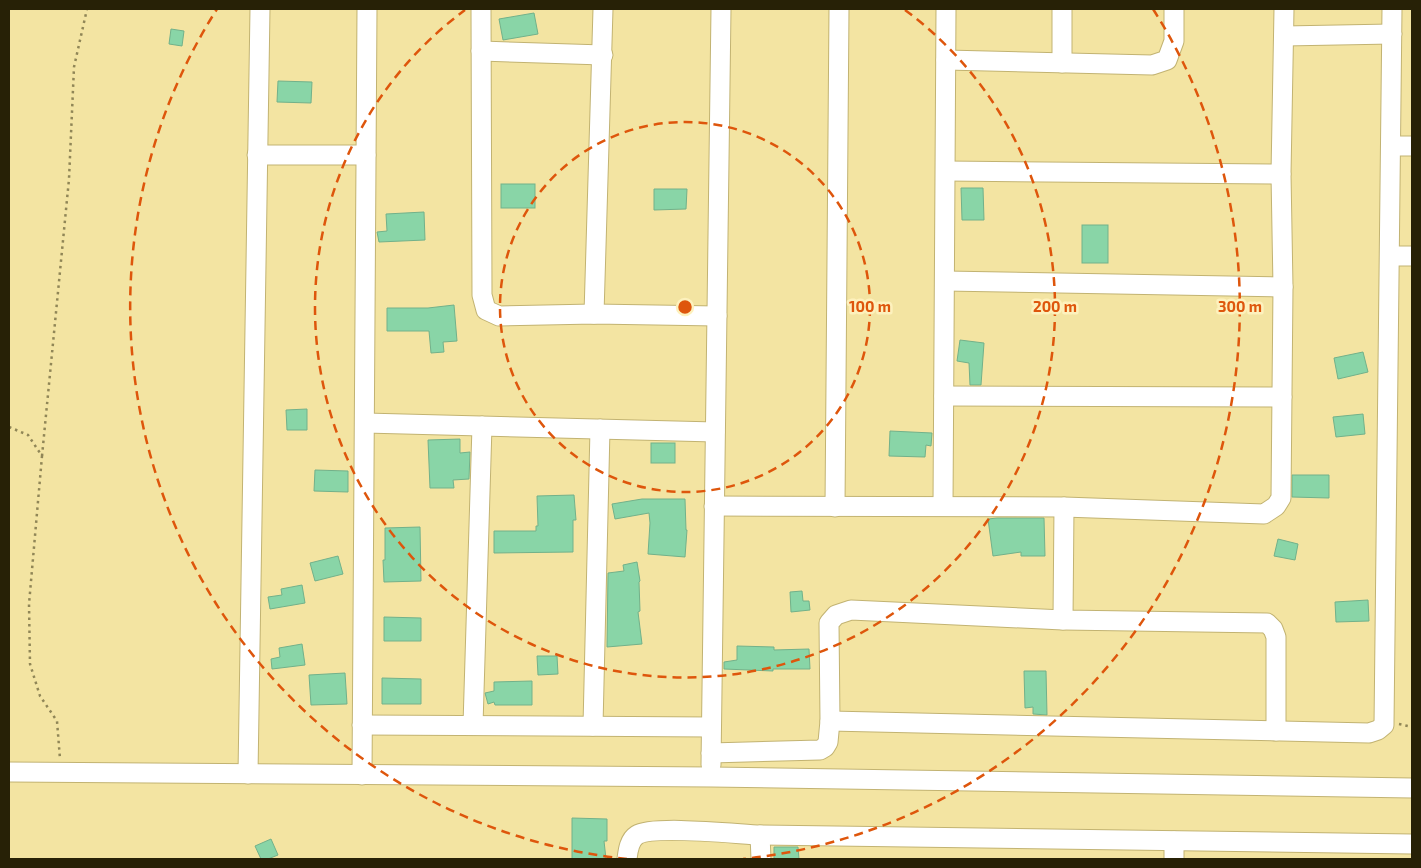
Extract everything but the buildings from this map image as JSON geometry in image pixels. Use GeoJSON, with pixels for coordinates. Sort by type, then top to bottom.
{"type":"FeatureCollection","features":[{"type":"Feature","properties":{"kind":"street"},"geometry":{"type":"LineString","coordinates":[[248,774],[260,9]]}},
{"type":"Feature","properties":{"kind":"street"},"geometry":{"type":"LineString","coordinates":[[362,775],[367,9]]}},
{"type":"Feature","properties":{"kind":"street"},"geometry":{"type":"LineString","coordinates":[[481,9],[482,295],[486,310],[500,316],[594,314],[717,316]]}},
{"type":"Feature","properties":{"kind":"street"},"geometry":{"type":"LineString","coordinates":[[594,314],[603,9]]}},
{"type":"Feature","properties":{"kind":"street"},"geometry":{"type":"LineString","coordinates":[[711,777],[721,9]]}},
{"type":"Feature","properties":{"kind":"street"},"geometry":{"type":"LineString","coordinates":[[835,507],[839,9]]}},
{"type":"Feature","properties":{"kind":"street"},"geometry":{"type":"LineString","coordinates":[[943,506],[946,9]]}},
{"type":"Feature","properties":{"kind":"street"},"geometry":{"type":"LineString","coordinates":[[1062,9],[1062,63]]}},
{"type":"Feature","properties":{"kind":"street"},"geometry":{"type":"LineString","coordinates":[[946,60],[1152,66],[1167,60],[1174,40],[1174,9]]}},
{"type":"Feature","properties":{"kind":"street"},"geometry":{"type":"LineString","coordinates":[[714,506],[1064,507],[1264,514],[1276,506],[1281,498],[1281,174],[1284,9]]}},
{"type":"Feature","properties":{"kind":"street"},"geometry":{"type":"LineString","coordinates":[[830,722],[1369,733],[1378,730],[1384,725],[1392,9]]}},
{"type":"Feature","properties":{"kind":"street"},"geometry":{"type":"LineString","coordinates":[[1284,36],[1392,34]]}},
{"type":"Feature","properties":{"kind":"street"},"geometry":{"type":"LineString","coordinates":[[481,51],[603,55]]}},
{"type":"Feature","properties":{"kind":"street"},"geometry":{"type":"LineString","coordinates":[[1391,146],[1412,146]]}},
{"type":"Feature","properties":{"kind":"street"},"geometry":{"type":"LineString","coordinates":[[257,155],[366,156]]}},
{"type":"Feature","properties":{"kind":"street"},"geometry":{"type":"LineString","coordinates":[[946,171],[1281,174]]}},
{"type":"Feature","properties":{"kind":"street"},"geometry":{"type":"LineString","coordinates":[[1390,256],[1412,256]]}},
{"type":"Feature","properties":{"kind":"street"},"geometry":{"type":"LineString","coordinates":[[945,281],[1282,287]]}},
{"type":"Feature","properties":{"kind":"street"},"geometry":{"type":"LineString","coordinates":[[944,396],[1282,397]]}},
{"type":"Feature","properties":{"kind":"street"},"geometry":{"type":"LineString","coordinates":[[364,423],[715,432]]}},
{"type":"Feature","properties":{"kind":"street"},"geometry":{"type":"LineString","coordinates":[[473,725],[482,426]]}},
{"type":"Feature","properties":{"kind":"street"},"geometry":{"type":"LineString","coordinates":[[592,726],[600,429]]}},
{"type":"Feature","properties":{"kind":"street"},"geometry":{"type":"LineString","coordinates":[[1063,620],[1064,507]]}},
{"type":"Feature","properties":{"kind":"street"},"geometry":{"type":"LineString","coordinates":[[711,752],[820,750],[825,747],[828,742],[830,722],[829,623],[836,615],[851,610],[1063,620],[1267,623],[1273,629],[1276,637],[1276,731]]}},
{"type":"Feature","properties":{"kind":"street"},"geometry":{"type":"LineString","coordinates":[[362,725],[711,727]]}},
{"type":"Feature","properties":{"kind":"street"},"geometry":{"type":"LineString","coordinates":[[9,772],[711,777],[1412,788]]}},
{"type":"Feature","properties":{"kind":"street"},"geometry":{"type":"LineString","coordinates":[[627,859],[628,846],[636,835],[658,830],[760,835],[1412,844]]}},
{"type":"Feature","properties":{"kind":"street"},"geometry":{"type":"LineString","coordinates":[[760,835],[761,859]]}},
{"type":"Feature","properties":{"kind":"street"},"geometry":{"type":"LineString","coordinates":[[1174,840],[1174,859]]}},
{"type":"Feature","properties":{"kind":"path"},"geometry":{"type":"LineString","coordinates":[[61,772],[56,721],[40,696],[30,664],[29,604],[69,180],[74,66],[87,9]]}},
{"type":"Feature","properties":{"kind":"path"},"geometry":{"type":"LineString","coordinates":[[9,427],[28,435],[42,456]]}}]}
